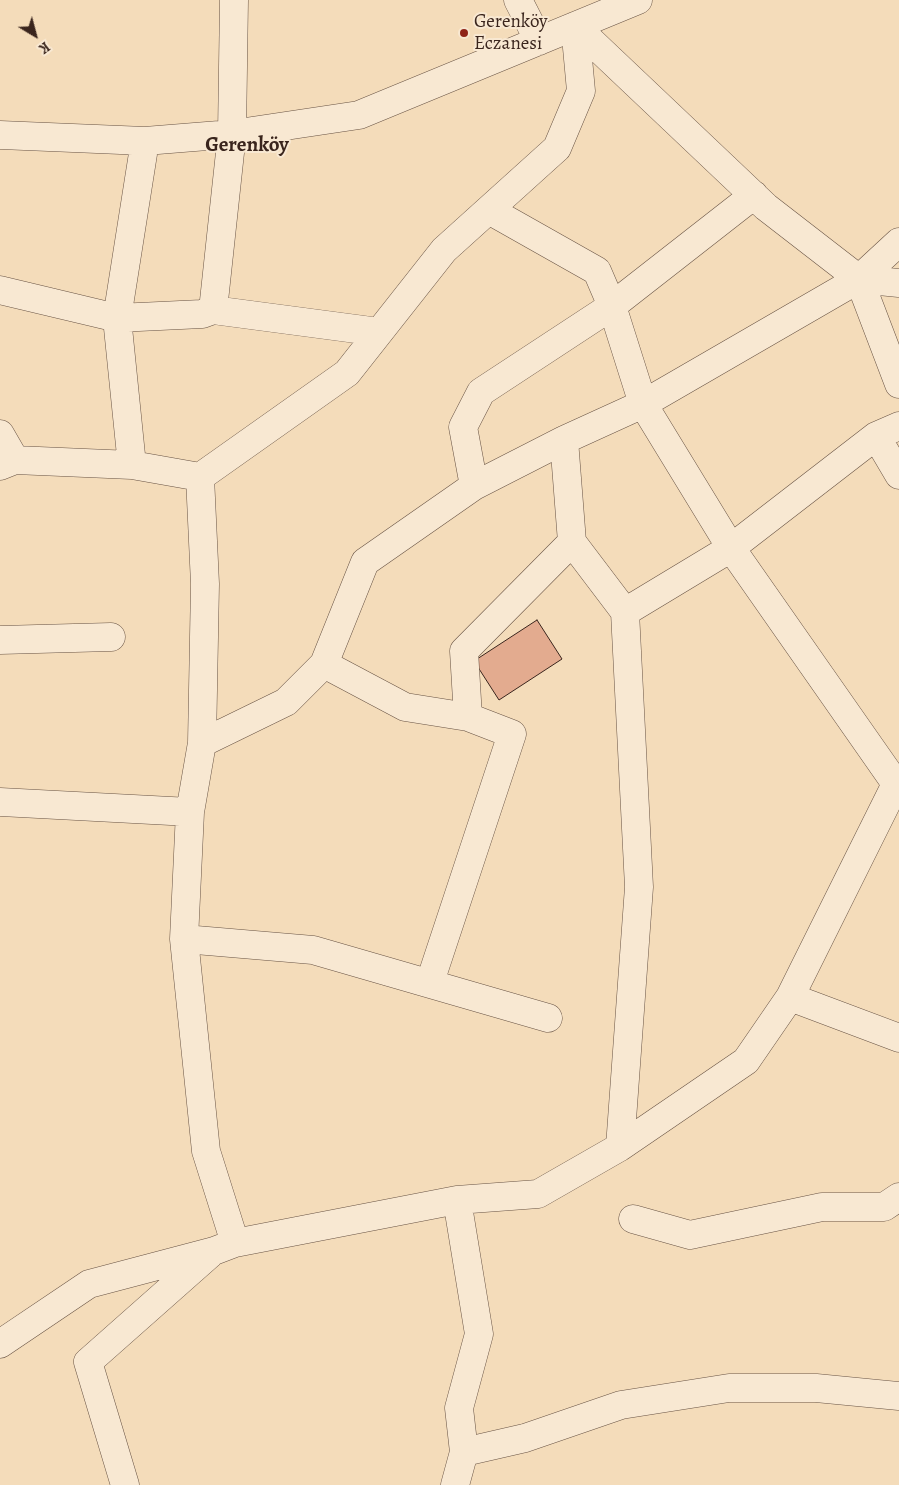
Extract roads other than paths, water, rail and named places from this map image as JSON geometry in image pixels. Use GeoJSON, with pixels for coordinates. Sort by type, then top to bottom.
{"type":"FeatureCollection","features":[{"type":"Feature","properties":{"kind":"street"},"geometry":{"type":"LineString","coordinates":[[213,310],[232,134],[234,0]]}},
{"type":"Feature","properties":{"kind":"street"},"geometry":{"type":"LineString","coordinates":[[518,0],[539,41]]}},
{"type":"Feature","properties":{"kind":"street"},"geometry":{"type":"LineString","coordinates":[[0,136],[145,141],[232,134],[359,115],[638,0]]}},
{"type":"Feature","properties":{"kind":"street"},"geometry":{"type":"LineString","coordinates":[[575,26],[754,195],[859,279],[899,384]]}},
{"type":"Feature","properties":{"kind":"street"},"geometry":{"type":"LineString","coordinates":[[0,434],[7,463],[132,465],[200,477],[347,373],[444,250],[557,148],[581,91],[575,26]]}},
{"type":"Feature","properties":{"kind":"street"},"geometry":{"type":"LineString","coordinates":[[132,465],[117,318],[145,141]]}},
{"type":"Feature","properties":{"kind":"street"},"geometry":{"type":"LineString","coordinates":[[474,486],[463,427],[481,392],[612,306],[754,195]]}},
{"type":"Feature","properties":{"kind":"street"},"geometry":{"type":"LineString","coordinates":[[0,1344],[89,1284],[224,1247],[457,1200],[538,1194],[620,1147],[746,1061],[790,997],[897,783],[731,548],[643,404],[612,306],[597,271],[489,210]]}},
{"type":"Feature","properties":{"kind":"street"},"geometry":{"type":"LineString","coordinates":[[202,743],[286,702],[324,664],[365,562],[474,486],[564,440],[643,404],[859,279],[899,242]]}},
{"type":"Feature","properties":{"kind":"street"},"geometry":{"type":"LineString","coordinates":[[859,279],[899,283]]}},
{"type":"Feature","properties":{"kind":"street"},"geometry":{"type":"LineString","coordinates":[[0,290],[117,318],[202,314],[213,310],[378,332]]}},
{"type":"Feature","properties":{"kind":"street"},"geometry":{"type":"LineString","coordinates":[[624,612],[731,548],[887,431],[899,475]]}},
{"type":"Feature","properties":{"kind":"street"},"geometry":{"type":"LineString","coordinates":[[564,440],[572,542],[624,612],[639,887],[620,1147]]}},
{"type":"Feature","properties":{"kind":"street"},"geometry":{"type":"LineString","coordinates":[[200,477],[205,584],[202,743],[190,812],[184,938],[206,1151],[224,1247]]}},
{"type":"Feature","properties":{"kind":"street"},"geometry":{"type":"LineString","coordinates":[[468,717],[464,651],[572,542]]}},
{"type":"Feature","properties":{"kind":"street"},"geometry":{"type":"LineString","coordinates":[[0,640],[111,637]]}},
{"type":"Feature","properties":{"kind":"street"},"geometry":{"type":"LineString","coordinates":[[324,664],[405,706],[468,717],[512,734],[430,982]]}},
{"type":"Feature","properties":{"kind":"street"},"geometry":{"type":"LineString","coordinates":[[0,802],[190,812]]}},
{"type":"Feature","properties":{"kind":"street"},"geometry":{"type":"LineString","coordinates":[[184,938],[313,950],[430,982],[548,1018]]}},
{"type":"Feature","properties":{"kind":"street"},"geometry":{"type":"LineString","coordinates":[[790,997],[899,1038]]}},
{"type":"Feature","properties":{"kind":"street"},"geometry":{"type":"LineString","coordinates":[[633,1219],[690,1235],[822,1207],[884,1206],[899,1197]]}},
{"type":"Feature","properties":{"kind":"street"},"geometry":{"type":"LineString","coordinates":[[455,1485],[464,1452],[459,1408],[479,1334],[457,1200]]}},
{"type":"Feature","properties":{"kind":"street"},"geometry":{"type":"LineString","coordinates":[[125,1485],[88,1362],[224,1247]]}},
{"type":"Feature","properties":{"kind":"street"},"geometry":{"type":"LineString","coordinates":[[464,1452],[525,1438],[621,1406],[729,1388],[816,1388],[899,1396]]}},
{"type":"Feature","properties":{"kind":"place","name":"Gerenköy Eczanesi"},"geometry":{"type":"Point","coordinates":[464,33]}},
{"type":"Feature","properties":{"kind":"district","name":"Gerenköy"},"geometry":{"type":"Point","coordinates":[247,146]}}]}
